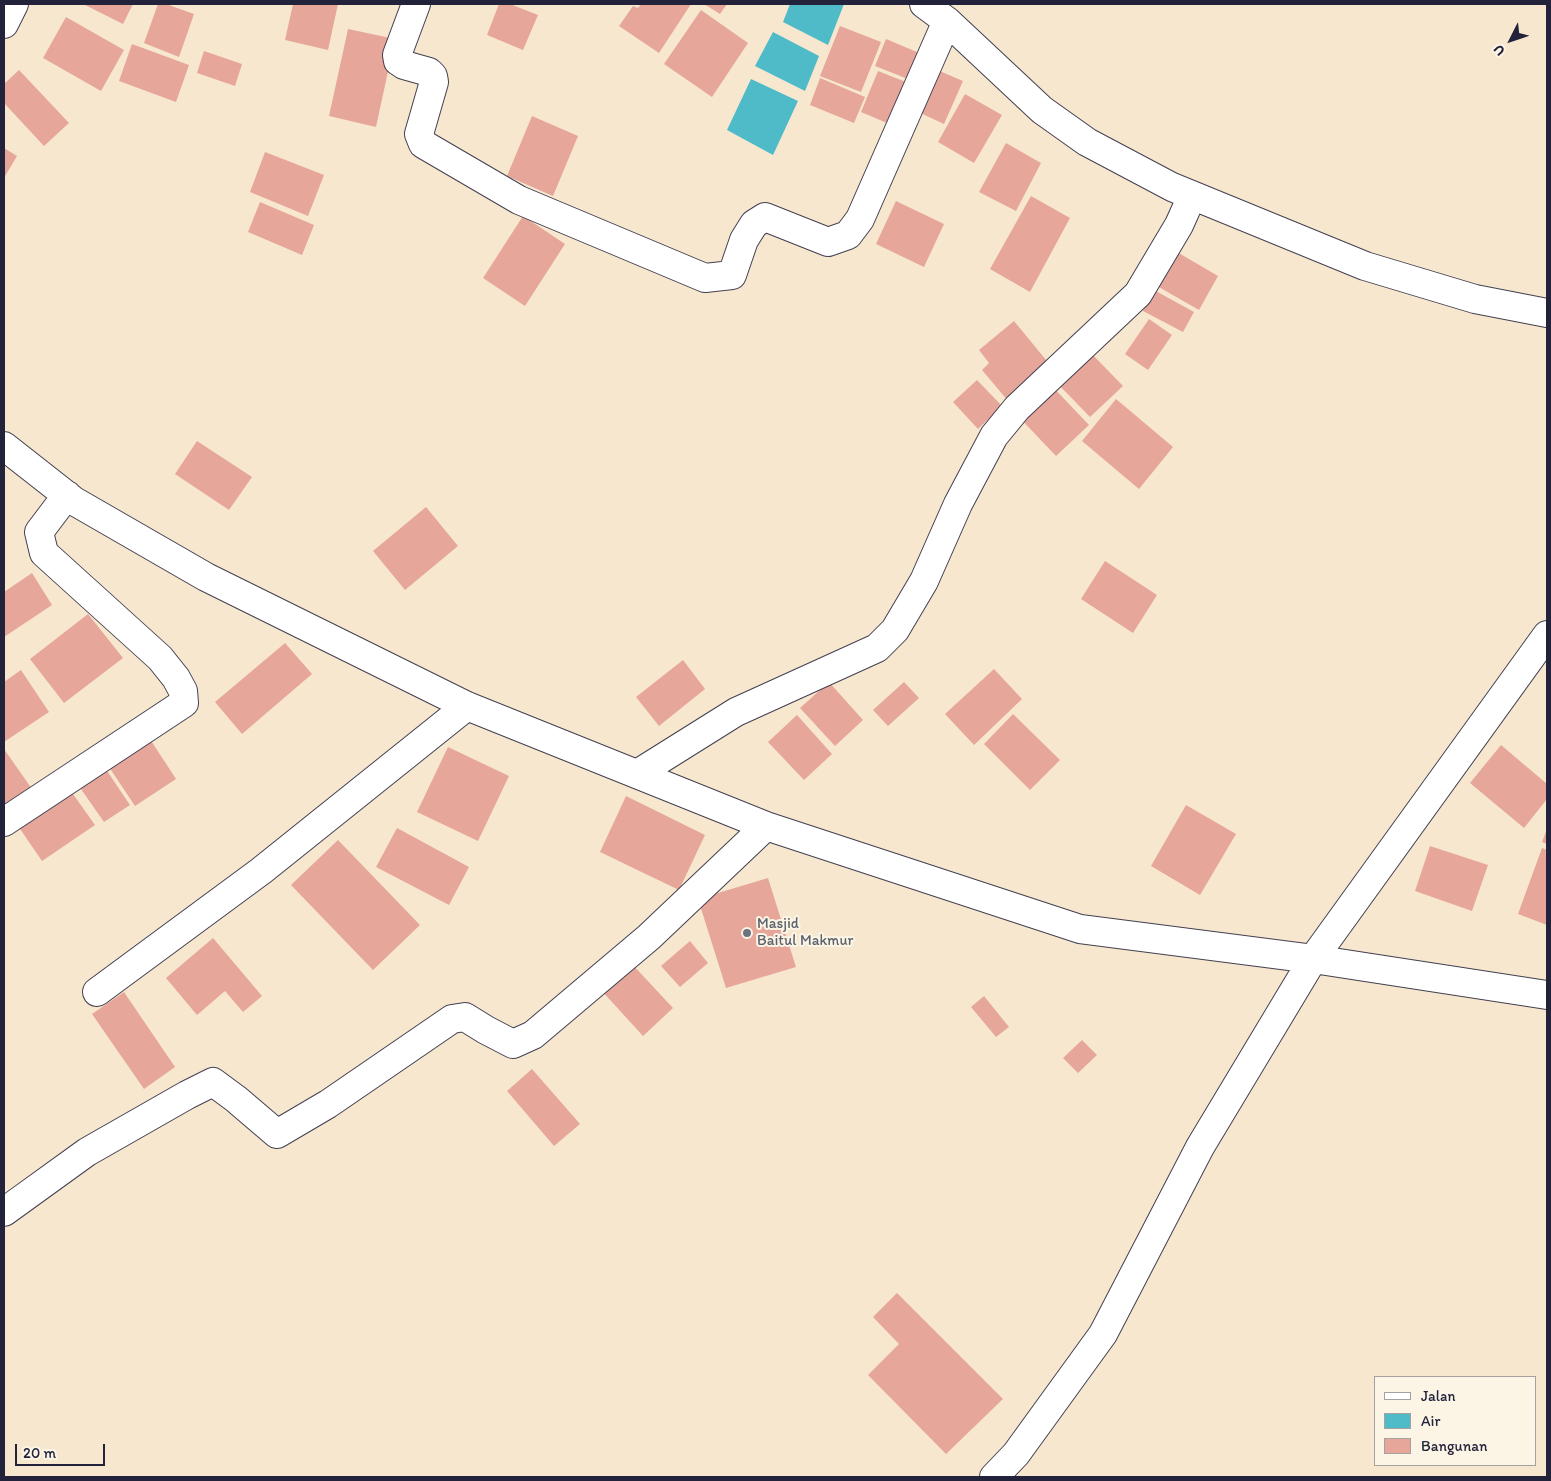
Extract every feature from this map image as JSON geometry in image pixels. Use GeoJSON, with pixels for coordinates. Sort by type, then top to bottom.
{"type":"FeatureCollection","features":[{"type":"Feature","properties":{"kind":"street"},"geometry":{"type":"LineString","coordinates":[[4,24],[14,4]]}},
{"type":"Feature","properties":{"kind":"street"},"geometry":{"type":"LineString","coordinates":[[416,4],[397,55],[398,61],[404,65],[429,72],[433,76],[434,82],[419,134],[423,144],[519,200],[705,278],[732,275],[744,240],[754,224],[765,217],[828,242],[848,236],[860,219],[947,21]]}},
{"type":"Feature","properties":{"kind":"street"},"geometry":{"type":"LineString","coordinates":[[924,4],[947,21],[1042,110],[1087,142],[1172,188],[1365,266],[1475,299],[1547,313]]}},
{"type":"Feature","properties":{"kind":"street"},"geometry":{"type":"LineString","coordinates":[[636,774],[736,712],[877,648],[895,630],[924,580],[958,504],[994,436],[1017,408],[1138,294],[1179,225],[1192,196]]}},
{"type":"Feature","properties":{"kind":"street"},"geometry":{"type":"LineString","coordinates":[[4,446],[74,501],[206,577],[467,706],[766,826],[1080,929],[1313,959],[1547,995]]}},
{"type":"Feature","properties":{"kind":"street"},"geometry":{"type":"LineString","coordinates":[[4,822],[184,702],[183,691],[176,678],[160,658],[44,553],[39,532],[67,495]]}},
{"type":"Feature","properties":{"kind":"street"},"geometry":{"type":"LineString","coordinates":[[994,1477],[1016,1454],[1103,1334],[1200,1147],[1313,959],[1547,635]]}},
{"type":"Feature","properties":{"kind":"street"},"geometry":{"type":"LineString","coordinates":[[97,992],[262,871],[467,706]]}},
{"type":"Feature","properties":{"kind":"street"},"geometry":{"type":"LineString","coordinates":[[4,1212],[87,1152],[187,1095],[214,1082],[277,1134],[328,1104],[452,1019],[465,1017],[513,1044],[533,1035],[649,937],[766,826]]}},
{"type":"Feature","properties":{"kind":"water"},"geometry":{"type":"Polygon","coordinates":[[[790,4],[844,4],[828,45],[783,22],[790,4]]]}},
{"type":"Feature","properties":{"kind":"water"},"geometry":{"type":"Polygon","coordinates":[[[773,32],[819,56],[805,91],[755,66],[773,32]]]}},
{"type":"Feature","properties":{"kind":"water"},"geometry":{"type":"Polygon","coordinates":[[[751,79],[798,101],[773,155],[727,130],[751,79]]]}},
{"type":"Feature","properties":{"kind":"building"},"geometry":{"type":"Polygon","coordinates":[[[83,4],[133,4],[123,24],[83,4]]]}},
{"type":"Feature","properties":{"kind":"building"},"geometry":{"type":"Polygon","coordinates":[[[158,4],[166,4],[194,14],[179,57],[144,43],[158,4]]]}},
{"type":"Feature","properties":{"kind":"building"},"geometry":{"type":"Polygon","coordinates":[[[293,4],[338,4],[328,50],[285,40],[293,4]]]}},
{"type":"Feature","properties":{"kind":"building"},"geometry":{"type":"Polygon","coordinates":[[[499,4],[510,4],[538,15],[523,50],[487,35],[499,4]]]}},
{"type":"Feature","properties":{"kind":"building"},"geometry":{"type":"Polygon","coordinates":[[[641,4],[691,4],[659,53],[619,26],[633,6],[638,8],[641,4]]]}},
{"type":"Feature","properties":{"kind":"building"},"geometry":{"type":"Polygon","coordinates":[[[704,4],[727,4],[720,14],[704,4]]]}},
{"type":"Feature","properties":{"kind":"building"},"geometry":{"type":"Polygon","coordinates":[[[701,10],[748,43],[712,97],[664,64],[701,10]]]}},
{"type":"Feature","properties":{"kind":"building"},"geometry":{"type":"Polygon","coordinates":[[[66,17],[124,50],[101,91],[43,58],[66,17]]]}},
{"type":"Feature","properties":{"kind":"building"},"geometry":{"type":"Polygon","coordinates":[[[840,26],[881,42],[861,92],[820,76],[840,26]]]}},
{"type":"Feature","properties":{"kind":"building"},"geometry":{"type":"Polygon","coordinates":[[[348,29],[395,39],[376,127],[329,116],[348,29]]]}},
{"type":"Feature","properties":{"kind":"building"},"geometry":{"type":"Polygon","coordinates":[[[886,39],[924,55],[913,81],[875,66],[886,39]]]}},
{"type":"Feature","properties":{"kind":"building"},"geometry":{"type":"Polygon","coordinates":[[[132,44],[189,65],[176,102],[119,81],[132,44]]]}},
{"type":"Feature","properties":{"kind":"building"},"geometry":{"type":"Polygon","coordinates":[[[204,51],[242,64],[235,86],[197,73],[204,51]]]}},
{"type":"Feature","properties":{"kind":"building"},"geometry":{"type":"Polygon","coordinates":[[[935,69],[963,81],[944,124],[916,111],[935,69]]]}},
{"type":"Feature","properties":{"kind":"building"},"geometry":{"type":"Polygon","coordinates":[[[19,70],[69,123],[44,146],[4,103],[4,84],[19,70]]]}},
{"type":"Feature","properties":{"kind":"building"},"geometry":{"type":"Polygon","coordinates":[[[878,71],[911,84],[894,126],[861,112],[878,71]]]}},
{"type":"Feature","properties":{"kind":"building"},"geometry":{"type":"Polygon","coordinates":[[[820,78],[865,97],[854,123],[810,105],[820,78]]]}},
{"type":"Feature","properties":{"kind":"building"},"geometry":{"type":"Polygon","coordinates":[[[965,94],[1002,115],[974,163],[938,142],[965,94]]]}},
{"type":"Feature","properties":{"kind":"building"},"geometry":{"type":"Polygon","coordinates":[[[532,116],[578,136],[553,196],[507,176],[532,116]]]}},
{"type":"Feature","properties":{"kind":"building"},"geometry":{"type":"Polygon","coordinates":[[[1006,143],[1041,163],[1016,211],[979,192],[1006,143]]]}},
{"type":"Feature","properties":{"kind":"building"},"geometry":{"type":"Polygon","coordinates":[[[4,148],[17,156],[4,178],[4,148]]]}},
{"type":"Feature","properties":{"kind":"building"},"geometry":{"type":"Polygon","coordinates":[[[265,152],[324,175],[308,216],[250,192],[265,152]]]}},
{"type":"Feature","properties":{"kind":"building"},"geometry":{"type":"Polygon","coordinates":[[[1031,196],[1070,218],[1030,292],[990,269],[1031,196]]]}},
{"type":"Feature","properties":{"kind":"building"},"geometry":{"type":"Polygon","coordinates":[[[896,201],[944,224],[924,267],[876,244],[896,201]]]}},
{"type":"Feature","properties":{"kind":"building"},"geometry":{"type":"Polygon","coordinates":[[[260,202],[314,225],[302,255],[248,232],[260,202]]]}},
{"type":"Feature","properties":{"kind":"building"},"geometry":{"type":"Polygon","coordinates":[[[523,216],[565,244],[525,306],[483,278],[523,216]]]}},
{"type":"Feature","properties":{"kind":"building"},"geometry":{"type":"Polygon","coordinates":[[[1177,252],[1218,276],[1199,310],[1157,286],[1177,252]]]}},
{"type":"Feature","properties":{"kind":"building"},"geometry":{"type":"Polygon","coordinates":[[[1154,290],[1194,312],[1183,332],[1143,311],[1154,290]]]}},
{"type":"Feature","properties":{"kind":"building"},"geometry":{"type":"Polygon","coordinates":[[[1149,319],[1172,335],[1148,370],[1125,354],[1149,319]]]}},
{"type":"Feature","properties":{"kind":"building"},"geometry":{"type":"Polygon","coordinates":[[[1014,321],[1051,366],[1009,402],[982,370],[989,363],[979,350],[1014,321]]]}},
{"type":"Feature","properties":{"kind":"building"},"geometry":{"type":"Polygon","coordinates":[[[1088,350],[1123,386],[1090,417],[1055,381],[1088,350]]]}},
{"type":"Feature","properties":{"kind":"building"},"geometry":{"type":"Polygon","coordinates":[[[977,380],[1002,406],[978,429],[953,402],[977,380]]]}},
{"type":"Feature","properties":{"kind":"building"},"geometry":{"type":"Polygon","coordinates":[[[1050,384],[1089,425],[1056,456],[1017,415],[1050,384]]]}},
{"type":"Feature","properties":{"kind":"building"},"geometry":{"type":"Polygon","coordinates":[[[1116,399],[1173,447],[1139,489],[1082,441],[1116,399]]]}},
{"type":"Feature","properties":{"kind":"building"},"geometry":{"type":"Polygon","coordinates":[[[197,441],[252,477],[229,510],[175,474],[197,441]]]}},
{"type":"Feature","properties":{"kind":"building"},"geometry":{"type":"Polygon","coordinates":[[[426,507],[458,546],[405,590],[373,551],[426,507]]]}},
{"type":"Feature","properties":{"kind":"building"},"geometry":{"type":"Polygon","coordinates":[[[1105,561],[1157,595],[1133,633],[1081,599],[1105,561]]]}},
{"type":"Feature","properties":{"kind":"building"},"geometry":{"type":"Polygon","coordinates":[[[32,573],[52,605],[4,637],[4,592],[32,573]]]}},
{"type":"Feature","properties":{"kind":"building"},"geometry":{"type":"Polygon","coordinates":[[[88,614],[123,658],[64,703],[30,659],[88,614]]]}},
{"type":"Feature","properties":{"kind":"building"},"geometry":{"type":"Polygon","coordinates":[[[285,643],[312,674],[242,734],[215,702],[285,643]]]}},
{"type":"Feature","properties":{"kind":"building"},"geometry":{"type":"Polygon","coordinates":[[[683,660],[705,689],[659,726],[636,697],[683,660]]]}},
{"type":"Feature","properties":{"kind":"building"},"geometry":{"type":"Polygon","coordinates":[[[994,669],[1022,699],[974,745],[945,714],[994,669]]]}},
{"type":"Feature","properties":{"kind":"building"},"geometry":{"type":"Polygon","coordinates":[[[21,670],[49,712],[4,742],[4,682],[21,670]]]}},
{"type":"Feature","properties":{"kind":"building"},"geometry":{"type":"Polygon","coordinates":[[[829,682],[863,720],[835,746],[800,708],[829,682]]]}},
{"type":"Feature","properties":{"kind":"building"},"geometry":{"type":"Polygon","coordinates":[[[904,682],[919,698],[888,726],[873,710],[904,682]]]}},
{"type":"Feature","properties":{"kind":"building"},"geometry":{"type":"Polygon","coordinates":[[[1013,714],[1060,760],[1030,790],[984,744],[1013,714]]]}},
{"type":"Feature","properties":{"kind":"building"},"geometry":{"type":"Polygon","coordinates":[[[797,715],[832,754],[804,780],[768,742],[797,715]]]}},
{"type":"Feature","properties":{"kind":"building"},"geometry":{"type":"Polygon","coordinates":[[[146,733],[176,779],[135,806],[105,761],[146,733]]]}},
{"type":"Feature","properties":{"kind":"building"},"geometry":{"type":"Polygon","coordinates":[[[1501,745],[1547,784],[1547,799],[1524,828],[1470,783],[1501,745]]]}},
{"type":"Feature","properties":{"kind":"building"},"geometry":{"type":"Polygon","coordinates":[[[448,747],[509,776],[478,841],[417,812],[448,747]]]}},
{"type":"Feature","properties":{"kind":"building"},"geometry":{"type":"Polygon","coordinates":[[[4,749],[32,789],[4,809],[4,749]]]}},
{"type":"Feature","properties":{"kind":"building"},"geometry":{"type":"Polygon","coordinates":[[[101,762],[130,805],[104,822],[74,779],[101,762]]]}},
{"type":"Feature","properties":{"kind":"building"},"geometry":{"type":"Polygon","coordinates":[[[68,787],[95,825],[42,861],[16,823],[68,787]]]}},
{"type":"Feature","properties":{"kind":"building"},"geometry":{"type":"Polygon","coordinates":[[[626,796],[705,835],[679,890],[600,852],[626,796]]]}},
{"type":"Feature","properties":{"kind":"building"},"geometry":{"type":"Polygon","coordinates":[[[1186,805],[1236,834],[1200,895],[1151,866],[1186,805]]]}},
{"type":"Feature","properties":{"kind":"building"},"geometry":{"type":"Polygon","coordinates":[[[397,828],[469,867],[449,905],[376,867],[397,828]]]}},
{"type":"Feature","properties":{"kind":"building"},"geometry":{"type":"Polygon","coordinates":[[[1547,829],[1547,844],[1542,842],[1547,829]]]}},
{"type":"Feature","properties":{"kind":"building"},"geometry":{"type":"Polygon","coordinates":[[[338,840],[420,925],[373,970],[291,885],[338,840]]]}},
{"type":"Feature","properties":{"kind":"building"},"geometry":{"type":"Polygon","coordinates":[[[1430,846],[1488,865],[1472,911],[1415,891],[1430,846]]]}},
{"type":"Feature","properties":{"kind":"building"},"geometry":{"type":"Polygon","coordinates":[[[1542,848],[1547,850],[1547,925],[1518,914],[1542,848]]]}},
{"type":"Feature","properties":{"kind":"building","name":"Masjid Baitul Makmur"},"geometry":{"type":"Polygon","coordinates":[[[768,878],[796,967],[726,988],[698,899],[768,878]]]}},
{"type":"Feature","properties":{"kind":"building"},"geometry":{"type":"Polygon","coordinates":[[[213,938],[262,996],[243,1012],[225,991],[197,1015],[166,978],[213,938]]]}},
{"type":"Feature","properties":{"kind":"building"},"geometry":{"type":"Polygon","coordinates":[[[690,941],[708,963],[680,987],[661,966],[690,941]]]}},
{"type":"Feature","properties":{"kind":"building"},"geometry":{"type":"Polygon","coordinates":[[[631,963],[673,1008],[643,1036],[601,990],[631,963]]]}},
{"type":"Feature","properties":{"kind":"building"},"geometry":{"type":"Polygon","coordinates":[[[124,992],[175,1067],[144,1089],[92,1014],[124,992]]]}},
{"type":"Feature","properties":{"kind":"building"},"geometry":{"type":"Polygon","coordinates":[[[984,996],[1009,1027],[996,1037],[971,1007],[984,996]]]}},
{"type":"Feature","properties":{"kind":"building"},"geometry":{"type":"Polygon","coordinates":[[[1082,1040],[1097,1055],[1078,1073],[1063,1058],[1082,1040]]]}},
{"type":"Feature","properties":{"kind":"building"},"geometry":{"type":"Polygon","coordinates":[[[532,1069],[580,1124],[554,1146],[507,1091],[532,1069]]]}},
{"type":"Feature","properties":{"kind":"building"},"geometry":{"type":"Polygon","coordinates":[[[897,1293],[1003,1399],[946,1454],[868,1375],[899,1344],[873,1317],[897,1293]]]}},
{"type":"Feature","properties":{"kind":"place","name":"Masjid Baitul Makmur"},"geometry":{"type":"Point","coordinates":[747,933]}}]}
